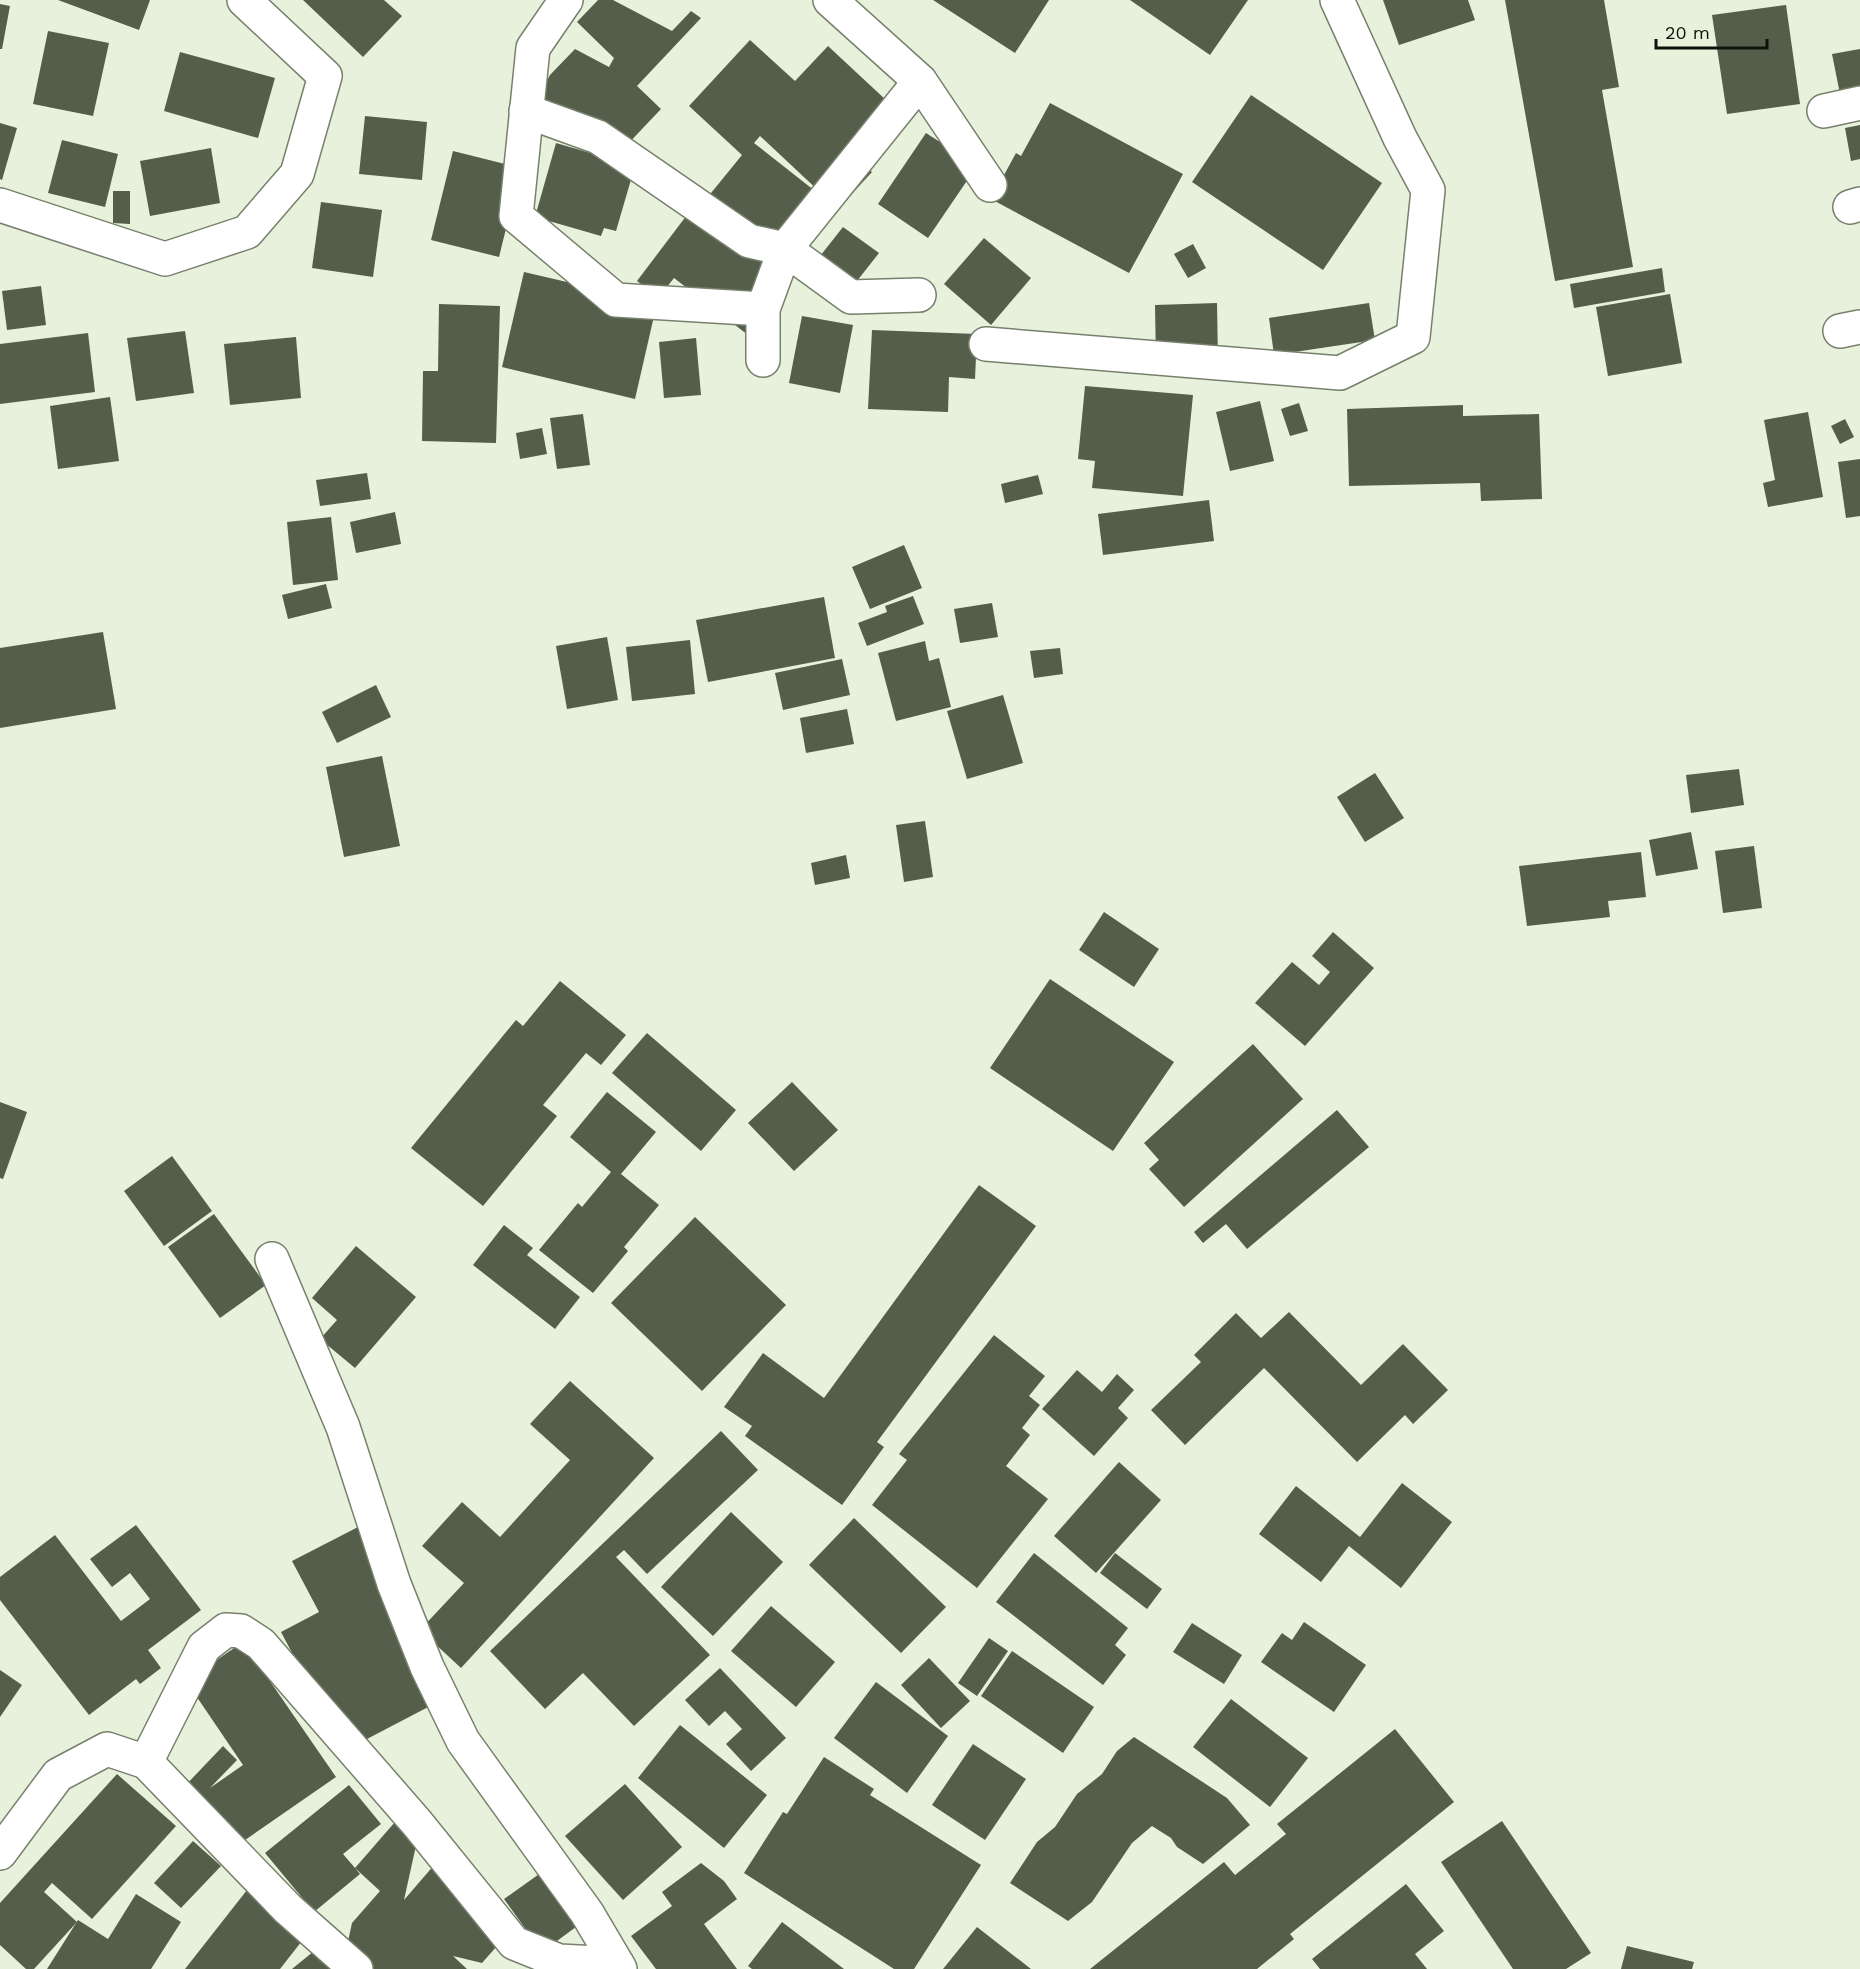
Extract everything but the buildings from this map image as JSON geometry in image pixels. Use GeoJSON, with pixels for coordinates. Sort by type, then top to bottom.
{"type":"FeatureCollection","features":[{"type":"Feature","properties":{"kind":"street"},"geometry":{"type":"LineString","coordinates":[[0,205],[165,259],[247,232],[297,174],[325,76],[244,0]]}},
{"type":"Feature","properties":{"kind":"street"},"geometry":{"type":"LineString","coordinates":[[566,0],[533,48],[516,216],[616,300],[763,309]]}},
{"type":"Feature","properties":{"kind":"street"},"geometry":{"type":"LineString","coordinates":[[830,0],[920,81],[990,184]]}},
{"type":"Feature","properties":{"kind":"street"},"geometry":{"type":"LineString","coordinates":[[986,344],[1340,373],[1413,338],[1428,190],[1400,138],[1337,0]]}},
{"type":"Feature","properties":{"kind":"street"},"geometry":{"type":"LineString","coordinates":[[763,360],[763,309],[785,249],[920,81]]}},
{"type":"Feature","properties":{"kind":"street"},"geometry":{"type":"LineString","coordinates":[[1824,111],[1860,103]]}},
{"type":"Feature","properties":{"kind":"street"},"geometry":{"type":"LineString","coordinates":[[526,111],[598,137],[749,241],[785,249],[851,297],[919,295]]}},
{"type":"Feature","properties":{"kind":"street"},"geometry":{"type":"LineString","coordinates":[[272,1259],[343,1427],[394,1584],[427,1667],[463,1741],[587,1913],[619,1966]]}},
{"type":"Feature","properties":{"kind":"street"},"geometry":{"type":"LineString","coordinates":[[146,1762],[204,1647],[226,1630],[241,1631],[261,1644],[417,1823],[514,1943],[559,1961],[619,1966]]}},
{"type":"Feature","properties":{"kind":"street"},"geometry":{"type":"LineString","coordinates":[[0,1853],[58,1776],[107,1749],[146,1762],[288,1909],[356,1969]]}}]}
